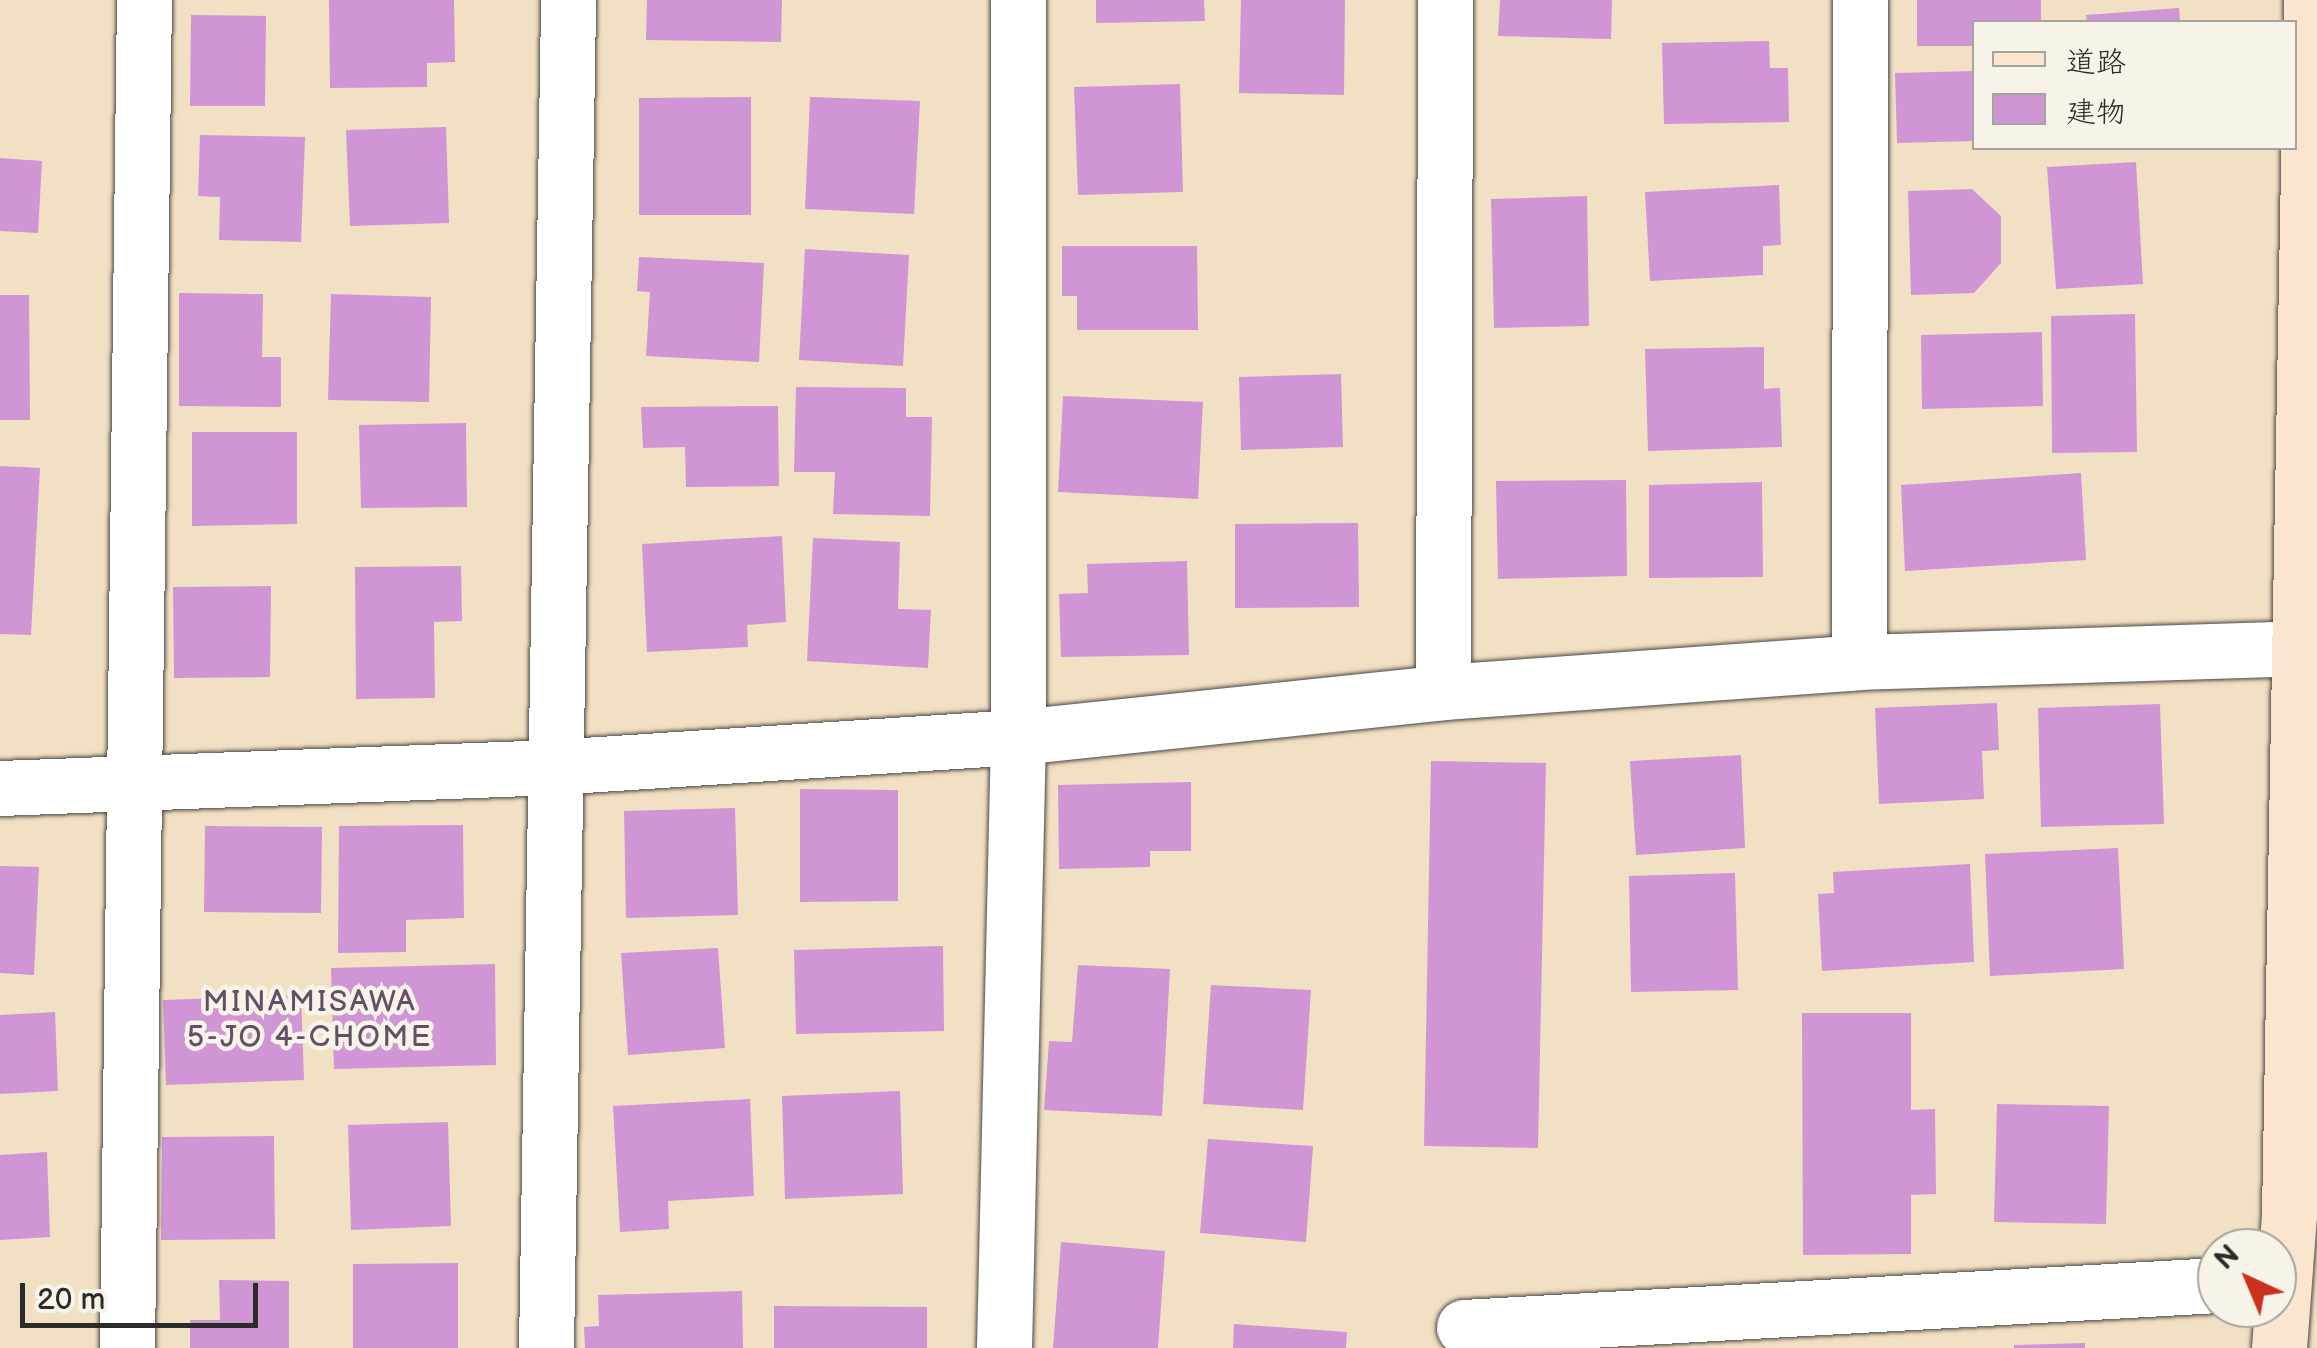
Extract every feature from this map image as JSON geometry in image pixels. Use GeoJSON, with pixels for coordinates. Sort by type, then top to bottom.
{"type":"FeatureCollection","features":[{"type":"Feature","properties":{"kind":"street"},"geometry":{"type":"LineString","coordinates":[[127,1348],[144,0]]}},
{"type":"Feature","properties":{"kind":"street"},"geometry":{"type":"LineString","coordinates":[[546,1348],[568,0]]}},
{"type":"Feature","properties":{"kind":"street"},"geometry":{"type":"LineString","coordinates":[[1004,1348],[1018,738],[1018,0]]}},
{"type":"Feature","properties":{"kind":"street"},"geometry":{"type":"LineString","coordinates":[[1442,692],[1445,0]]}},
{"type":"Feature","properties":{"kind":"street"},"geometry":{"type":"LineString","coordinates":[[1858,662],[1860,0]]}},
{"type":"Feature","properties":{"kind":"street"},"geometry":{"type":"LineString","coordinates":[[2303,1217],[2304,858],[2295,648],[2308,492],[2311,0]]}},
{"type":"Feature","properties":{"kind":"street"},"geometry":{"type":"LineString","coordinates":[[0,788],[553,767],[1018,738],[1442,692],[1858,662],[2295,648]]}},
{"type":"Feature","properties":{"kind":"street"},"geometry":{"type":"LineString","coordinates":[[1464,1326],[2197,1285]]}},
{"type":"Feature","properties":{"kind":"building"},"geometry":{"type":"Polygon","coordinates":[[[329,0],[454,0],[455,62],[427,63],[427,87],[330,88],[329,0]]]}},
{"type":"Feature","properties":{"kind":"building"},"geometry":{"type":"Polygon","coordinates":[[[647,0],[782,0],[781,42],[646,40],[647,0]]]}},
{"type":"Feature","properties":{"kind":"building"},"geometry":{"type":"Polygon","coordinates":[[[1096,0],[1204,0],[1205,21],[1096,23],[1096,0]]]}},
{"type":"Feature","properties":{"kind":"building"},"geometry":{"type":"Polygon","coordinates":[[[1241,0],[1345,0],[1344,95],[1239,93],[1241,0]]]}},
{"type":"Feature","properties":{"kind":"building"},"geometry":{"type":"Polygon","coordinates":[[[1500,0],[1612,0],[1611,39],[1498,36],[1500,0]]]}},
{"type":"Feature","properties":{"kind":"building"},"geometry":{"type":"Polygon","coordinates":[[[1917,0],[2041,0],[2041,20],[1972,20],[1972,46],[1917,46],[1917,0]]]}},
{"type":"Feature","properties":{"kind":"building"},"geometry":{"type":"Polygon","coordinates":[[[2179,8],[2180,20],[2087,20],[2086,15],[2179,8]]]}},
{"type":"Feature","properties":{"kind":"building"},"geometry":{"type":"Polygon","coordinates":[[[191,15],[266,16],[265,106],[190,106],[191,15]]]}},
{"type":"Feature","properties":{"kind":"building"},"geometry":{"type":"Polygon","coordinates":[[[1769,41],[1770,68],[1788,68],[1789,122],[1664,124],[1662,43],[1769,41]]]}},
{"type":"Feature","properties":{"kind":"building"},"geometry":{"type":"Polygon","coordinates":[[[1972,71],[1972,141],[1897,143],[1895,73],[1972,71]]]}},
{"type":"Feature","properties":{"kind":"building"},"geometry":{"type":"Polygon","coordinates":[[[1180,84],[1183,192],[1078,195],[1074,87],[1180,84]]]}},
{"type":"Feature","properties":{"kind":"building"},"geometry":{"type":"Polygon","coordinates":[[[751,97],[751,215],[639,215],[639,98],[751,97]]]}},
{"type":"Feature","properties":{"kind":"building"},"geometry":{"type":"Polygon","coordinates":[[[810,97],[920,101],[914,214],[805,209],[810,97]]]}},
{"type":"Feature","properties":{"kind":"building"},"geometry":{"type":"Polygon","coordinates":[[[446,127],[449,223],[350,226],[346,130],[446,127]]]}},
{"type":"Feature","properties":{"kind":"building"},"geometry":{"type":"Polygon","coordinates":[[[200,135],[305,137],[301,242],[219,240],[220,197],[198,196],[200,135]]]}},
{"type":"Feature","properties":{"kind":"building"},"geometry":{"type":"Polygon","coordinates":[[[0,158],[42,161],[38,233],[0,231],[0,158]]]}},
{"type":"Feature","properties":{"kind":"building"},"geometry":{"type":"Polygon","coordinates":[[[2136,162],[2143,284],[2056,289],[2047,167],[2136,162]]]}},
{"type":"Feature","properties":{"kind":"building"},"geometry":{"type":"Polygon","coordinates":[[[1779,185],[1781,245],[1763,246],[1763,275],[1650,281],[1645,192],[1779,185]]]}},
{"type":"Feature","properties":{"kind":"building"},"geometry":{"type":"Polygon","coordinates":[[[1972,189],[2001,216],[2001,263],[1974,293],[1911,295],[1908,191],[1972,189]]]}},
{"type":"Feature","properties":{"kind":"building"},"geometry":{"type":"Polygon","coordinates":[[[1587,196],[1589,326],[1494,328],[1491,199],[1587,196]]]}},
{"type":"Feature","properties":{"kind":"building"},"geometry":{"type":"Polygon","coordinates":[[[1062,246],[1197,246],[1198,330],[1077,330],[1077,296],[1062,296],[1062,246]]]}},
{"type":"Feature","properties":{"kind":"building"},"geometry":{"type":"Polygon","coordinates":[[[805,249],[909,255],[903,366],[799,360],[805,249]]]}},
{"type":"Feature","properties":{"kind":"building"},"geometry":{"type":"Polygon","coordinates":[[[639,257],[764,263],[759,362],[646,356],[650,292],[637,291],[639,257]]]}},
{"type":"Feature","properties":{"kind":"building"},"geometry":{"type":"Polygon","coordinates":[[[179,293],[263,294],[262,357],[281,357],[281,407],[179,406],[179,293]]]}},
{"type":"Feature","properties":{"kind":"building"},"geometry":{"type":"Polygon","coordinates":[[[331,294],[431,297],[429,402],[328,400],[331,294]]]}},
{"type":"Feature","properties":{"kind":"building"},"geometry":{"type":"Polygon","coordinates":[[[0,295],[29,295],[30,420],[0,420],[0,295]]]}},
{"type":"Feature","properties":{"kind":"building"},"geometry":{"type":"Polygon","coordinates":[[[2135,314],[2137,452],[2052,453],[2051,316],[2135,314]]]}},
{"type":"Feature","properties":{"kind":"building"},"geometry":{"type":"Polygon","coordinates":[[[2042,332],[2043,406],[1922,409],[1921,335],[2042,332]]]}},
{"type":"Feature","properties":{"kind":"building"},"geometry":{"type":"Polygon","coordinates":[[[1764,347],[1764,389],[1780,388],[1782,447],[1648,451],[1645,349],[1764,347]]]}},
{"type":"Feature","properties":{"kind":"building"},"geometry":{"type":"Polygon","coordinates":[[[1341,374],[1343,447],[1241,450],[1239,377],[1341,374]]]}},
{"type":"Feature","properties":{"kind":"building"},"geometry":{"type":"Polygon","coordinates":[[[796,387],[906,388],[906,417],[932,417],[930,516],[833,514],[835,472],[794,472],[796,387]]]}},
{"type":"Feature","properties":{"kind":"building"},"geometry":{"type":"Polygon","coordinates":[[[1063,396],[1203,402],[1198,499],[1058,492],[1063,396]]]}},
{"type":"Feature","properties":{"kind":"building"},"geometry":{"type":"Polygon","coordinates":[[[778,406],[779,486],[686,487],[685,447],[643,448],[641,407],[778,406]]]}},
{"type":"Feature","properties":{"kind":"building"},"geometry":{"type":"Polygon","coordinates":[[[466,423],[467,507],[361,508],[359,425],[466,423]]]}},
{"type":"Feature","properties":{"kind":"building"},"geometry":{"type":"Polygon","coordinates":[[[192,432],[297,432],[297,524],[192,526],[192,432]]]}},
{"type":"Feature","properties":{"kind":"building"},"geometry":{"type":"Polygon","coordinates":[[[0,466],[40,468],[31,635],[0,634],[0,466]]]}},
{"type":"Feature","properties":{"kind":"building"},"geometry":{"type":"Polygon","coordinates":[[[2081,473],[2086,560],[1905,571],[1901,485],[2081,473]]]}},
{"type":"Feature","properties":{"kind":"building"},"geometry":{"type":"Polygon","coordinates":[[[1626,480],[1627,576],[1498,579],[1496,481],[1626,480]]]}},
{"type":"Feature","properties":{"kind":"building"},"geometry":{"type":"Polygon","coordinates":[[[1762,482],[1763,577],[1649,578],[1649,485],[1762,482]]]}},
{"type":"Feature","properties":{"kind":"building"},"geometry":{"type":"Polygon","coordinates":[[[1358,523],[1359,607],[1235,608],[1235,524],[1358,523]]]}},
{"type":"Feature","properties":{"kind":"building"},"geometry":{"type":"Polygon","coordinates":[[[782,536],[786,622],[747,625],[748,647],[647,652],[642,544],[782,536]]]}},
{"type":"Feature","properties":{"kind":"building"},"geometry":{"type":"Polygon","coordinates":[[[813,538],[900,542],[898,609],[931,610],[928,668],[807,661],[813,538]]]}},
{"type":"Feature","properties":{"kind":"building"},"geometry":{"type":"Polygon","coordinates":[[[1187,561],[1189,655],[1061,657],[1059,594],[1088,593],[1087,564],[1187,561]]]}},
{"type":"Feature","properties":{"kind":"building"},"geometry":{"type":"Polygon","coordinates":[[[461,566],[462,621],[434,622],[435,698],[356,699],[355,567],[461,566]]]}},
{"type":"Feature","properties":{"kind":"building"},"geometry":{"type":"Polygon","coordinates":[[[271,586],[270,677],[174,678],[173,587],[271,586]]]}},
{"type":"Feature","properties":{"kind":"building"},"geometry":{"type":"Polygon","coordinates":[[[1997,703],[1999,750],[1982,751],[1984,799],[1879,804],[1875,708],[1997,703]]]}},
{"type":"Feature","properties":{"kind":"building"},"geometry":{"type":"Polygon","coordinates":[[[2160,704],[2164,824],[2041,827],[2038,708],[2160,704]]]}},
{"type":"Feature","properties":{"kind":"building"},"geometry":{"type":"Polygon","coordinates":[[[1741,755],[1745,848],[1636,855],[1630,761],[1741,755]]]}},
{"type":"Feature","properties":{"kind":"building"},"geometry":{"type":"Polygon","coordinates":[[[1431,761],[1546,763],[1538,1148],[1424,1146],[1431,761]]]}},
{"type":"Feature","properties":{"kind":"building"},"geometry":{"type":"Polygon","coordinates":[[[1191,782],[1191,851],[1150,851],[1150,867],[1059,869],[1058,785],[1191,782]]]}},
{"type":"Feature","properties":{"kind":"building"},"geometry":{"type":"Polygon","coordinates":[[[800,789],[898,790],[898,901],[800,902],[800,789]]]}},
{"type":"Feature","properties":{"kind":"building"},"geometry":{"type":"Polygon","coordinates":[[[735,808],[738,915],[626,918],[624,811],[735,808]]]}},
{"type":"Feature","properties":{"kind":"building"},"geometry":{"type":"Polygon","coordinates":[[[463,825],[464,918],[406,920],[406,952],[338,953],[339,826],[463,825]]]}},
{"type":"Feature","properties":{"kind":"building"},"geometry":{"type":"Polygon","coordinates":[[[205,826],[322,827],[321,913],[204,912],[205,826]]]}},
{"type":"Feature","properties":{"kind":"building"},"geometry":{"type":"Polygon","coordinates":[[[2118,848],[2124,969],[1990,976],[1985,854],[2118,848]]]}},
{"type":"Feature","properties":{"kind":"building"},"geometry":{"type":"Polygon","coordinates":[[[1970,864],[1974,962],[1822,971],[1818,894],[1834,893],[1833,872],[1970,864]]]}},
{"type":"Feature","properties":{"kind":"building"},"geometry":{"type":"Polygon","coordinates":[[[0,866],[39,867],[34,975],[0,973],[0,866]]]}},
{"type":"Feature","properties":{"kind":"building"},"geometry":{"type":"Polygon","coordinates":[[[1735,873],[1738,990],[1631,992],[1629,876],[1735,873]]]}},
{"type":"Feature","properties":{"kind":"building"},"geometry":{"type":"Polygon","coordinates":[[[943,946],[944,1031],[796,1034],[794,950],[943,946]]]}},
{"type":"Feature","properties":{"kind":"building"},"geometry":{"type":"Polygon","coordinates":[[[718,948],[725,1048],[628,1055],[621,953],[718,948]]]}},
{"type":"Feature","properties":{"kind":"building"},"geometry":{"type":"Polygon","coordinates":[[[495,964],[496,1065],[334,1069],[331,968],[495,964]]]}},
{"type":"Feature","properties":{"kind":"building"},"geometry":{"type":"Polygon","coordinates":[[[1078,965],[1170,969],[1162,1116],[1044,1110],[1049,1041],[1072,1042],[1078,965]]]}},
{"type":"Feature","properties":{"kind":"building"},"geometry":{"type":"Polygon","coordinates":[[[1211,985],[1311,990],[1303,1110],[1203,1104],[1211,985]]]}},
{"type":"Feature","properties":{"kind":"building"},"geometry":{"type":"Polygon","coordinates":[[[301,995],[304,1080],[166,1085],[163,1000],[301,995]]]}},
{"type":"Feature","properties":{"kind":"building"},"geometry":{"type":"Polygon","coordinates":[[[55,1012],[58,1091],[0,1094],[0,1015],[55,1012]]]}},
{"type":"Feature","properties":{"kind":"building"},"geometry":{"type":"Polygon","coordinates":[[[1802,1013],[1911,1013],[1911,1110],[1935,1109],[1936,1194],[1911,1195],[1911,1254],[1803,1255],[1802,1013]]]}},
{"type":"Feature","properties":{"kind":"building"},"geometry":{"type":"Polygon","coordinates":[[[900,1091],[903,1194],[785,1199],[782,1096],[900,1091]]]}},
{"type":"Feature","properties":{"kind":"building"},"geometry":{"type":"Polygon","coordinates":[[[750,1099],[754,1196],[668,1201],[669,1229],[620,1232],[613,1106],[750,1099]]]}},
{"type":"Feature","properties":{"kind":"building"},"geometry":{"type":"Polygon","coordinates":[[[1997,1104],[2109,1106],[2106,1224],[1994,1222],[1997,1104]]]}},
{"type":"Feature","properties":{"kind":"building"},"geometry":{"type":"Polygon","coordinates":[[[448,1122],[451,1226],[351,1230],[348,1125],[448,1122]]]}},
{"type":"Feature","properties":{"kind":"building"},"geometry":{"type":"Polygon","coordinates":[[[274,1136],[275,1239],[161,1240],[162,1137],[274,1136]]]}},
{"type":"Feature","properties":{"kind":"building"},"geometry":{"type":"Polygon","coordinates":[[[1208,1139],[1313,1146],[1306,1242],[1200,1233],[1208,1139]]]}},
{"type":"Feature","properties":{"kind":"building"},"geometry":{"type":"Polygon","coordinates":[[[47,1152],[50,1237],[0,1240],[0,1155],[47,1152]]]}},
{"type":"Feature","properties":{"kind":"building"},"geometry":{"type":"Polygon","coordinates":[[[1061,1242],[1165,1251],[1158,1348],[1053,1348],[1061,1242]]]}},
{"type":"Feature","properties":{"kind":"building"},"geometry":{"type":"Polygon","coordinates":[[[458,1263],[458,1348],[353,1348],[353,1264],[458,1263]]]}},
{"type":"Feature","properties":{"kind":"building"},"geometry":{"type":"Polygon","coordinates":[[[219,1280],[289,1281],[289,1348],[190,1348],[190,1320],[220,1320],[219,1280]]]}},
{"type":"Feature","properties":{"kind":"building"},"geometry":{"type":"Polygon","coordinates":[[[742,1291],[743,1348],[585,1348],[584,1327],[599,1326],[598,1295],[742,1291]]]}},
{"type":"Feature","properties":{"kind":"building"},"geometry":{"type":"Polygon","coordinates":[[[774,1306],[927,1307],[927,1348],[774,1348],[774,1306]]]}},
{"type":"Feature","properties":{"kind":"building"},"geometry":{"type":"Polygon","coordinates":[[[1234,1324],[1347,1332],[1346,1348],[1233,1348],[1234,1324]]]}},
{"type":"Feature","properties":{"kind":"building"},"geometry":{"type":"Polygon","coordinates":[[[2085,1343],[2085,1348],[2014,1348],[2014,1345],[2085,1343]]]}},
{"type":"Feature","properties":{"kind":"district","name":"MINAMISAWA 5-JO 4-CHOME"},"geometry":{"type":"Point","coordinates":[310,1019]}}]}
